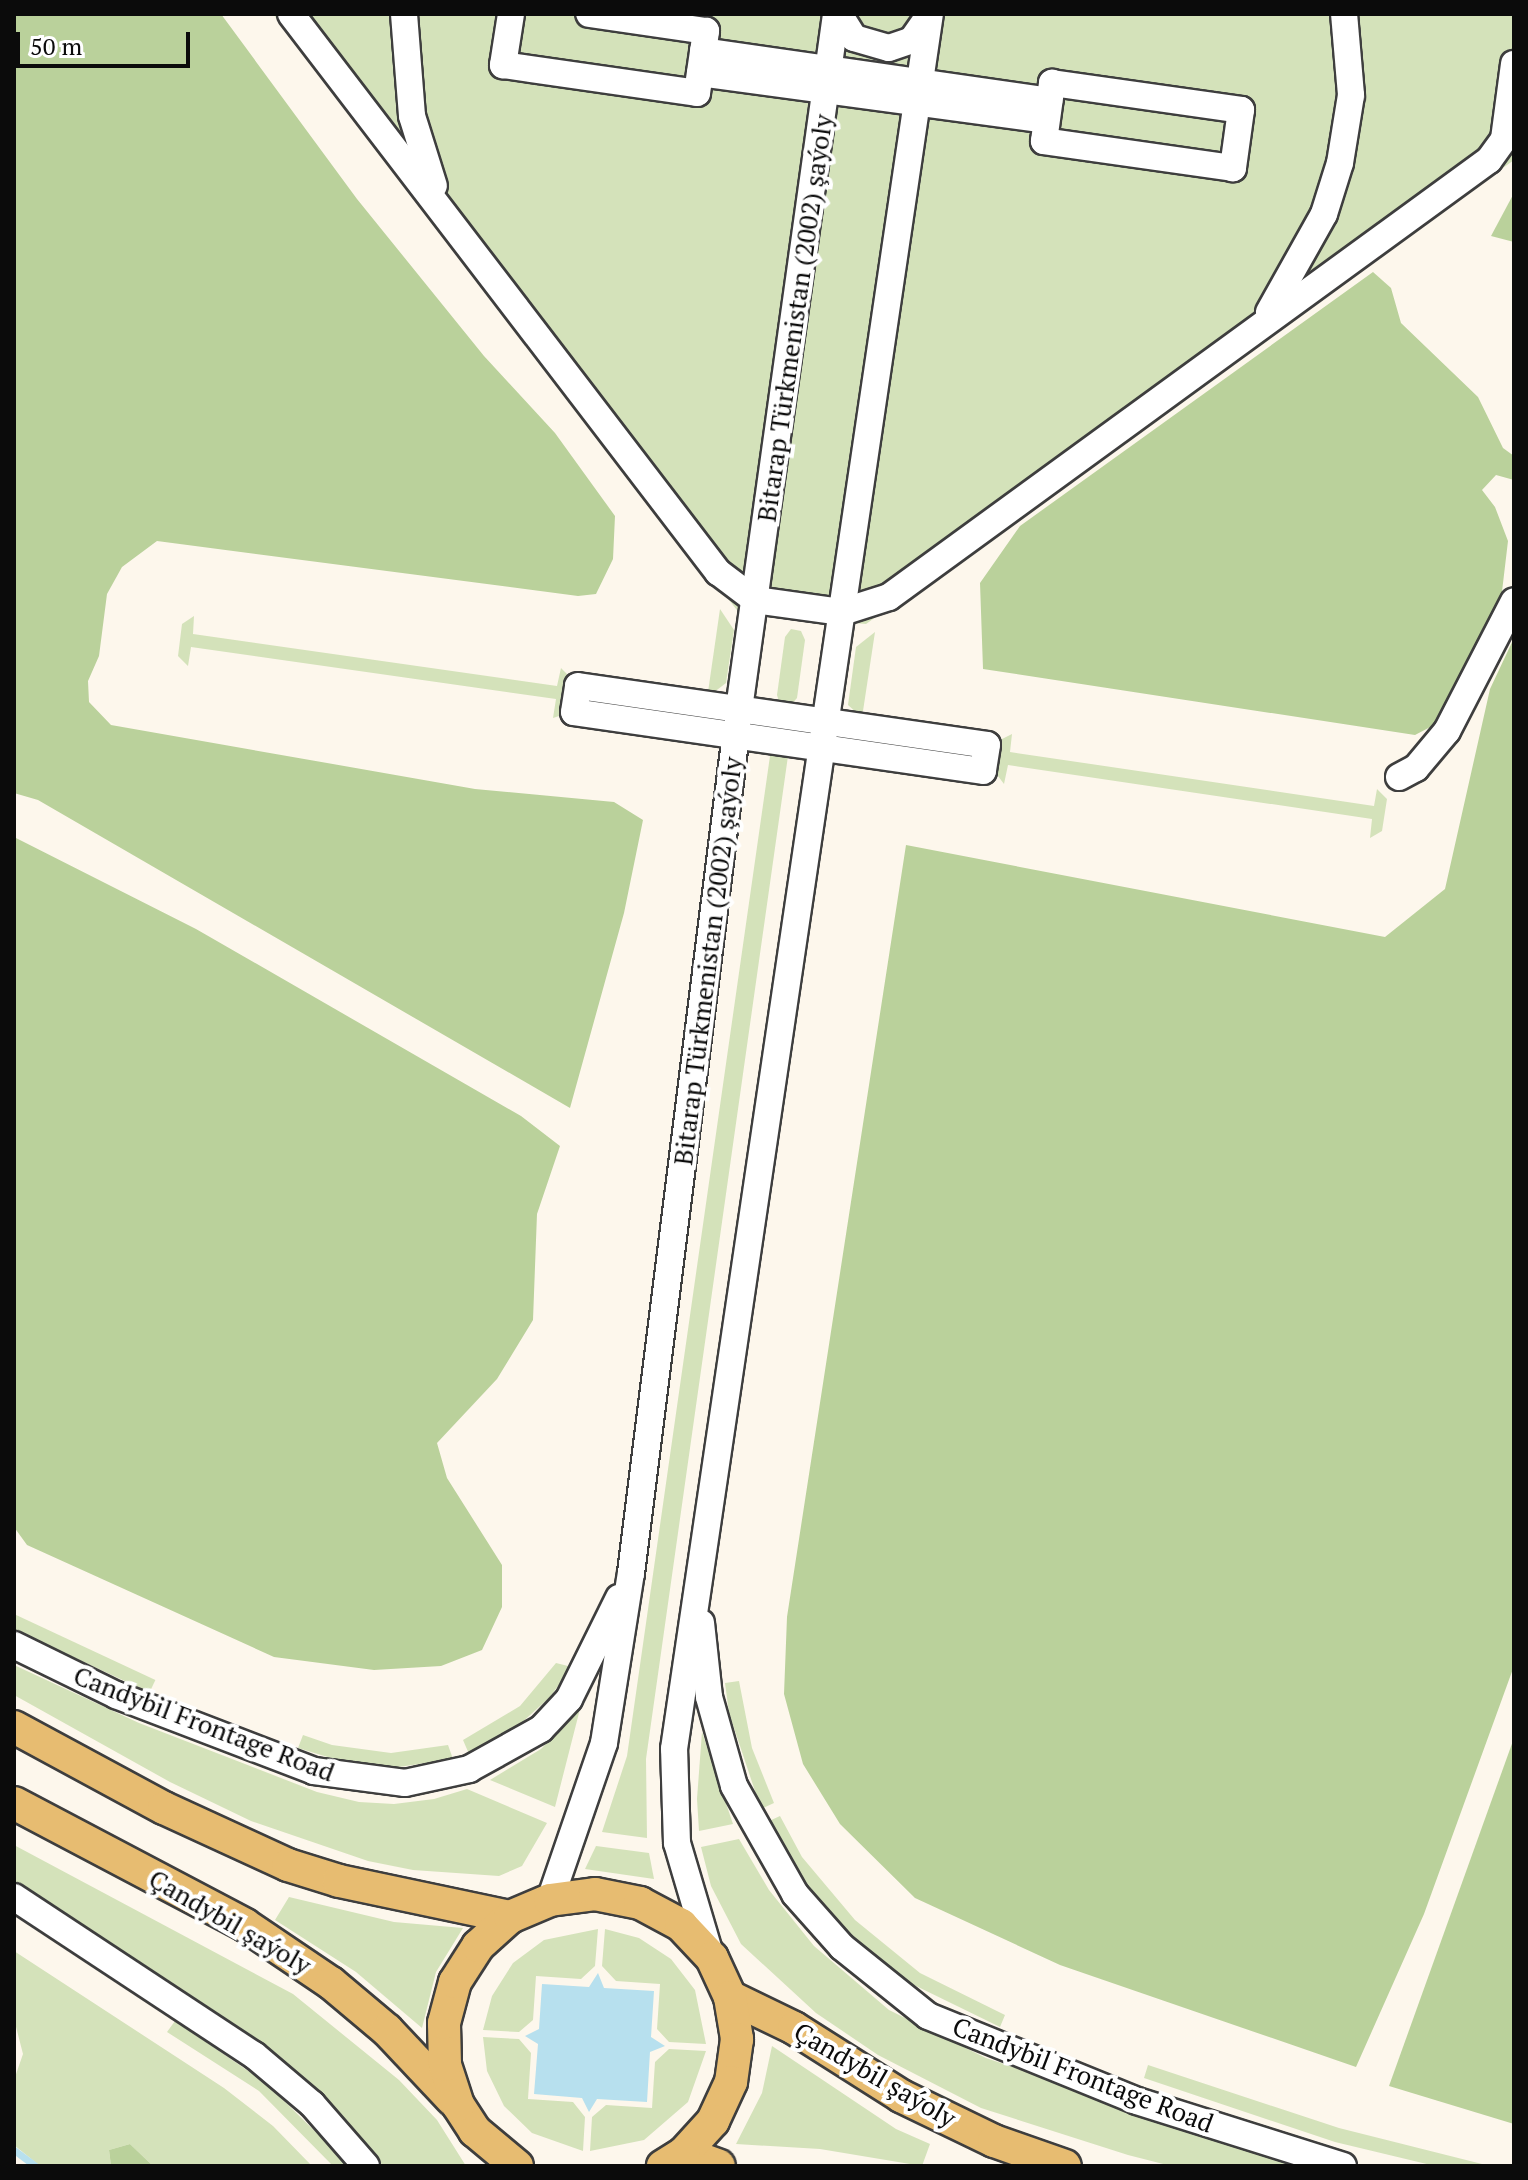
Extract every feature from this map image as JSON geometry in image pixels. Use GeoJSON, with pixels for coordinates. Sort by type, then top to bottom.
{"type":"FeatureCollection","features":[{"type":"Feature","properties":{"kind":"main road"},"geometry":{"type":"LineString","coordinates":[[14,1727],[164,1808],[288,1865],[339,1881],[510,1917]]}},
{"type":"Feature","properties":{"kind":"main road","name":"Çandybil şaýoly"},"geometry":{"type":"LineString","coordinates":[[14,1803],[245,1925],[318,1974],[387,2030],[466,2118]]}},
{"type":"Feature","properties":{"kind":"main road"},"geometry":{"type":"LineString","coordinates":[[494,2166],[466,2118],[445,2065],[444,2023],[452,1996],[478,1946],[510,1917],[550,1900],[595,1894],[640,1903],[681,1925],[712,1958],[730,1997],[737,2039],[731,2082],[713,2121],[674,2159]]}},
{"type":"Feature","properties":{"kind":"main road","name":"Çandybil şaýoly"},"geometry":{"type":"LineString","coordinates":[[730,1997],[794,2028],[901,2096],[994,2141],[1065,2166]]}},
{"type":"Feature","properties":{"kind":"main road"},"geometry":{"type":"LineString","coordinates":[[466,2118],[517,2166]]}},
{"type":"Feature","properties":{"kind":"main road"},"geometry":{"type":"LineString","coordinates":[[674,2159],[719,2166]]}},
{"type":"Feature","properties":{"kind":"street"},"geometry":{"type":"LineString","coordinates":[[291,14],[718,572],[755,600],[842,612],[889,597],[1489,160],[1504,139],[1514,64]]}},
{"type":"Feature","properties":{"kind":"street"},"geometry":{"type":"LineString","coordinates":[[404,14],[412,116],[424,165],[449,221]]}},
{"type":"Feature","properties":{"kind":"street"},"geometry":{"type":"LineString","coordinates":[[511,14],[503,65],[697,93],[706,31],[589,14]]}},
{"type":"Feature","properties":{"kind":"street"},"geometry":{"type":"LineString","coordinates":[[837,14],[854,38],[889,48],[912,40],[930,14]]}},
{"type":"Feature","properties":{"kind":"street","name":"Bitarap Türkmenistan (2002) şaýoly"},"geometry":{"type":"LineString","coordinates":[[550,1900],[604,1743],[631,1573],[739,709],[837,14]]}},
{"type":"Feature","properties":{"kind":"street"},"geometry":{"type":"LineString","coordinates":[[712,1958],[689,1897],[673,1817],[674,1749],[828,722],[930,14]]}},
{"type":"Feature","properties":{"kind":"street"},"geometry":{"type":"LineString","coordinates":[[1262,324],[1324,214],[1340,163],[1351,95],[1344,14]]}},
{"type":"Feature","properties":{"kind":"street"},"geometry":{"type":"LineString","coordinates":[[702,62],[1048,110]]}},
{"type":"Feature","properties":{"kind":"street"},"geometry":{"type":"LineString","coordinates":[[1052,83],[1241,110],[1233,168],[1044,141],[1048,110],[1052,83]]}},
{"type":"Feature","properties":{"kind":"street"},"geometry":{"type":"LineString","coordinates":[[1399,777],[1416,768],[1447,731],[1514,601]]}},
{"type":"Feature","properties":{"kind":"street"},"geometry":{"type":"LineString","coordinates":[[578,686],[828,722],[987,745],[983,771],[574,712],[578,686]]}},
{"type":"Feature","properties":{"kind":"street","name":"Candybil Frontage Road"},"geometry":{"type":"LineString","coordinates":[[14,1645],[116,1695],[314,1771],[405,1783],[469,1769],[541,1729],[569,1699],[631,1573]]}},
{"type":"Feature","properties":{"kind":"street","name":"Candybil Frontage Road"},"geometry":{"type":"LineString","coordinates":[[697,1584],[709,1697],[734,1786],[795,1894],[842,1947],[928,2016],[1137,2101],[1343,2166]]}},
{"type":"Feature","properties":{"kind":"street"},"geometry":{"type":"LineString","coordinates":[[14,1897],[254,2055],[312,2104],[366,2166]]}},
{"type":"Feature","properties":{"kind":"green space"},"geometry":{"type":"Polygon","coordinates":[[[14,14],[221,14],[357,199],[484,356],[555,433],[615,516],[613,559],[596,594],[578,596],[157,541],[122,567],[107,594],[99,656],[88,681],[89,702],[111,725],[475,789],[614,802],[643,820],[624,913],[570,1108],[38,800],[14,793],[14,14]]]}},
{"type":"Feature","properties":{"kind":"green space"},"geometry":{"type":"Polygon","coordinates":[[[273,14],[1514,14],[1514,160],[866,624],[740,614],[273,14]]]}},
{"type":"Feature","properties":{"kind":"green space"},"geometry":{"type":"Polygon","coordinates":[[[1514,193],[1514,242],[1491,236],[1514,193]]]}},
{"type":"Feature","properties":{"kind":"green space"},"geometry":{"type":"Polygon","coordinates":[[[1373,272],[1391,288],[1401,323],[1478,397],[1503,448],[1514,456],[1514,480],[1496,475],[1482,490],[1495,507],[1508,541],[1501,600],[1438,723],[1415,735],[983,669],[980,583],[1020,526],[1373,272]]]}},
{"type":"Feature","properties":{"kind":"green space"},"geometry":{"type":"Polygon","coordinates":[[[720,609],[734,630],[726,683],[713,693],[708,692],[720,609]]]}},
{"type":"Feature","properties":{"kind":"green space"},"geometry":{"type":"Polygon","coordinates":[[[194,616],[193,634],[557,686],[561,668],[570,677],[562,715],[553,718],[556,699],[191,647],[188,666],[178,656],[182,624],[194,616]]]}},
{"type":"Feature","properties":{"kind":"green space"},"geometry":{"type":"Polygon","coordinates":[[[791,629],[801,631],[805,640],[797,698],[790,706],[780,705],[777,695],[785,637],[791,629]]]}},
{"type":"Feature","properties":{"kind":"green space"},"geometry":{"type":"Polygon","coordinates":[[[875,632],[863,711],[858,714],[848,705],[856,647],[875,632]]]}},
{"type":"Feature","properties":{"kind":"green space"},"geometry":{"type":"Polygon","coordinates":[[[1514,638],[1514,1666],[1424,1914],[1356,2067],[1060,1965],[915,1898],[840,1824],[803,1764],[784,1694],[787,1617],[906,845],[1385,937],[1445,889],[1490,689],[1514,638]]]}},
{"type":"Feature","properties":{"kind":"green space"},"geometry":{"type":"Polygon","coordinates":[[[1012,734],[1010,752],[1374,806],[1377,789],[1387,799],[1382,831],[1370,838],[1372,819],[1008,765],[1004,784],[995,772],[1000,740],[1012,734]]]}},
{"type":"Feature","properties":{"kind":"green space"},"geometry":{"type":"Polygon","coordinates":[[[771,749],[788,751],[788,756],[646,1759],[647,1838],[602,1832],[627,1756],[771,749]]]}},
{"type":"Feature","properties":{"kind":"green space"},"geometry":{"type":"Polygon","coordinates":[[[14,837],[196,929],[521,1116],[560,1146],[537,1214],[533,1320],[497,1379],[437,1443],[447,1478],[502,1565],[502,1607],[482,1650],[441,1666],[374,1670],[274,1657],[27,1545],[14,1527],[14,837]]]}},
{"type":"Feature","properties":{"kind":"green space"},"geometry":{"type":"Polygon","coordinates":[[[14,1614],[155,1680],[149,1693],[14,1629],[14,1614]]]}},
{"type":"Feature","properties":{"kind":"green space"},"geometry":{"type":"Polygon","coordinates":[[[556,1663],[572,1667],[550,1697],[507,1736],[469,1754],[463,1740],[520,1706],[556,1663]]]}},
{"type":"Feature","properties":{"kind":"green space"},"geometry":{"type":"Polygon","coordinates":[[[14,1665],[139,1723],[317,1792],[359,1802],[394,1804],[434,1799],[467,1789],[547,1823],[522,1866],[499,1876],[413,1870],[368,1861],[251,1821],[170,1782],[14,1695],[14,1665]]]}},
{"type":"Feature","properties":{"kind":"green space"},"geometry":{"type":"Polygon","coordinates":[[[739,1681],[752,1748],[774,1803],[761,1809],[729,1713],[725,1683],[739,1681]]]}},
{"type":"Feature","properties":{"kind":"green space"},"geometry":{"type":"Polygon","coordinates":[[[580,1709],[555,1807],[490,1780],[541,1749],[580,1709]]]}},
{"type":"Feature","properties":{"kind":"green space"},"geometry":{"type":"Polygon","coordinates":[[[702,1732],[733,1824],[699,1831],[697,1799],[702,1732]]]}},
{"type":"Feature","properties":{"kind":"green space"},"geometry":{"type":"Polygon","coordinates":[[[303,1735],[332,1745],[391,1753],[448,1745],[453,1759],[392,1768],[354,1765],[298,1748],[303,1735]]]}},
{"type":"Feature","properties":{"kind":"green space"},"geometry":{"type":"Polygon","coordinates":[[[1514,1738],[1514,2124],[1389,2086],[1514,1738]]]}},
{"type":"Feature","properties":{"kind":"green space"},"geometry":{"type":"Polygon","coordinates":[[[780,1816],[802,1857],[855,1920],[920,1973],[1005,2015],[1000,2027],[912,1984],[844,1929],[790,1864],[767,1822],[780,1816]]]}},
{"type":"Feature","properties":{"kind":"green space"},"geometry":{"type":"Polygon","coordinates":[[[739,1839],[769,1890],[814,1946],[889,2010],[986,2058],[1304,2166],[1171,2166],[1128,2155],[981,2108],[878,2055],[816,2013],[741,1944],[711,1886],[701,1847],[739,1839]]]}},
{"type":"Feature","properties":{"kind":"green space"},"geometry":{"type":"Polygon","coordinates":[[[14,1845],[293,1994],[399,2080],[437,2120],[466,2166],[383,2166],[348,2122],[263,2045],[14,1884],[14,1845]]]}},
{"type":"Feature","properties":{"kind":"green space"},"geometry":{"type":"Polygon","coordinates":[[[596,1846],[649,1853],[654,1879],[585,1869],[596,1846]]]}},
{"type":"Feature","properties":{"kind":"green space"},"geometry":{"type":"Polygon","coordinates":[[[289,1897],[394,1922],[463,1928],[436,1972],[422,2028],[356,1972],[275,1920],[289,1897]]]}},
{"type":"Feature","properties":{"kind":"green space"},"geometry":{"type":"Polygon","coordinates":[[[598,1929],[595,1966],[581,1979],[536,1976],[533,2020],[519,2032],[483,2030],[492,1996],[513,1963],[544,1940],[598,1929]]]}},
{"type":"Feature","properties":{"kind":"green space"},"geometry":{"type":"Polygon","coordinates":[[[605,1929],[639,1938],[671,1959],[695,1990],[706,2044],[669,2042],[657,2029],[660,1984],[616,1981],[602,1966],[605,1929]]]}},
{"type":"Feature","properties":{"kind":"green space"},"geometry":{"type":"Polygon","coordinates":[[[14,1951],[224,2088],[273,2126],[312,2166],[153,2166],[130,2144],[109,2150],[111,2166],[40,2166],[14,2145],[14,2080],[23,2054],[14,2019],[14,1951]]]}},
{"type":"Feature","properties":{"kind":"green space"},"geometry":{"type":"Polygon","coordinates":[[[175,2021],[266,2083],[350,2166],[333,2166],[259,2091],[167,2032],[175,2021]]]}},
{"type":"Feature","properties":{"kind":"green space"},"geometry":{"type":"Polygon","coordinates":[[[483,2037],[519,2039],[531,2053],[528,2099],[573,2102],[585,2117],[583,2151],[532,2133],[504,2106],[487,2071],[483,2037]]]}},
{"type":"Feature","properties":{"kind":"green space"},"geometry":{"type":"Polygon","coordinates":[[[772,2046],[896,2129],[930,2144],[922,2166],[820,2149],[736,2144],[762,2093],[772,2046]]]}},
{"type":"Feature","properties":{"kind":"green space"},"geometry":{"type":"Polygon","coordinates":[[[669,2049],[706,2051],[688,2102],[644,2140],[590,2151],[592,2117],[606,2105],[652,2108],[655,2062],[669,2049]]]}},
{"type":"Feature","properties":{"kind":"green space"},"geometry":{"type":"Polygon","coordinates":[[[1148,2065],[1339,2128],[1490,2166],[1435,2166],[1335,2142],[1144,2078],[1148,2065]]]}},
{"type":"Feature","properties":{"kind":"green space"},"geometry":{"type":"Polygon","coordinates":[[[130,2144],[153,2166],[111,2166],[109,2150],[130,2144]]]}},
{"type":"Feature","properties":{"kind":"water"},"geometry":{"type":"Polygon","coordinates":[[[598,1973],[604,1988],[654,1991],[651,2037],[665,2046],[650,2052],[647,2102],[597,2099],[589,2112],[582,2098],[534,2094],[538,2044],[525,2036],[539,2029],[542,1984],[589,1987],[598,1973]]]}},
{"type":"Feature","properties":{"kind":"waterway"},"geometry":{"type":"LineString","coordinates":[[14,2150],[35,2166]]}}]}
